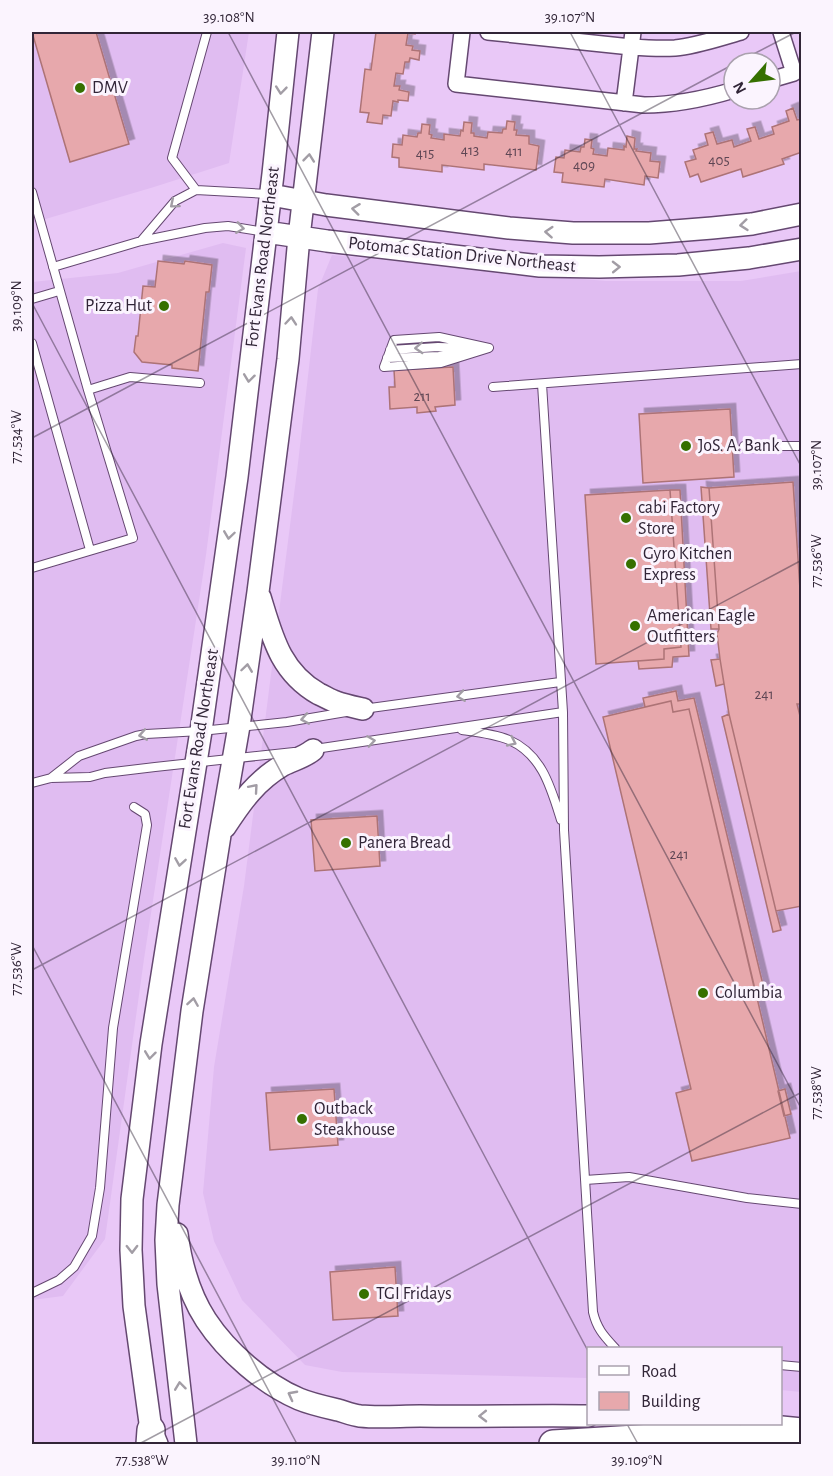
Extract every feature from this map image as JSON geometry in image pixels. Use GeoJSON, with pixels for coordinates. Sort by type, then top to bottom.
{"type":"FeatureCollection","features":[{"type":"Feature","properties":{"kind":"highway"},"geometry":{"type":"LineString","coordinates":[[553,1444],[653,1438],[731,1438],[801,1443]]}},
{"type":"Feature","properties":{"kind":"main road","name":"Fort Evans Road Northeast"},"geometry":{"type":"LineString","coordinates":[[153,1440],[134,1306],[131,1250],[132,1199],[151,1044],[201,731],[237,477],[288,32]]}},
{"type":"Feature","properties":{"kind":"main road","name":"Fort Evans Road Northeast"},"geometry":{"type":"LineString","coordinates":[[186,1444],[168,1284],[166,1240],[168,1205],[192,1011],[239,726],[258,592],[288,359],[299,237],[323,32]]}},
{"type":"Feature","properties":{"kind":"main road","name":"Potomac Station Drive Northeast"},"geometry":{"type":"LineString","coordinates":[[271,195],[326,205],[509,228],[573,233],[649,233],[712,228],[752,224],[801,214]]}},
{"type":"Feature","properties":{"kind":"main road","name":"Potomac Station Drive Northeast"},"geometry":{"type":"LineString","coordinates":[[266,232],[540,266],[689,264],[749,258],[801,249]]}},
{"type":"Feature","properties":{"kind":"main road"},"geometry":{"type":"LineString","coordinates":[[258,592],[285,664],[297,678],[312,690],[334,702],[363,709]]}},
{"type":"Feature","properties":{"kind":"main road"},"geometry":{"type":"LineString","coordinates":[[220,835],[240,804],[260,780],[313,750]]}},
{"type":"Feature","properties":{"kind":"main road"},"geometry":{"type":"LineString","coordinates":[[175,1143],[177,1233],[185,1274],[192,1293],[205,1319],[222,1341],[245,1364],[268,1381],[298,1399],[360,1416],[587,1416]]}},
{"type":"Feature","properties":{"kind":"main road"},"geometry":{"type":"LineString","coordinates":[[759,1425],[801,1430]]}},
{"type":"Feature","properties":{"kind":"street"},"geometry":{"type":"LineString","coordinates":[[462,32],[456,84],[644,105],[664,105],[722,94]]}},
{"type":"Feature","properties":{"kind":"street"},"geometry":{"type":"LineString","coordinates":[[488,32],[632,39],[676,48],[696,45],[741,32]]}},
{"type":"Feature","properties":{"kind":"street"},"geometry":{"type":"LineString","coordinates":[[781,32],[794,73],[782,76]]}},
{"type":"Feature","properties":{"kind":"street"},"geometry":{"type":"LineString","coordinates":[[624,103],[632,39]]}},
{"type":"Feature","properties":{"kind":"lane"},"geometry":{"type":"LineString","coordinates":[[196,190],[172,158],[207,32]]}},
{"type":"Feature","properties":{"kind":"lane"},"geometry":{"type":"LineString","coordinates":[[141,241],[156,221],[176,201],[196,190],[271,195]]}},
{"type":"Feature","properties":{"kind":"lane"},"geometry":{"type":"LineString","coordinates":[[32,192],[59,291],[133,538],[32,568]]}},
{"type":"Feature","properties":{"kind":"lane"},"geometry":{"type":"LineString","coordinates":[[53,267],[141,241],[206,228],[228,226],[266,232]]}},
{"type":"Feature","properties":{"kind":"lane"},"geometry":{"type":"LineString","coordinates":[[32,299],[59,291]]}},
{"type":"Feature","properties":{"kind":"lane"},"geometry":{"type":"LineString","coordinates":[[439,337],[489,348],[441,363],[384,367],[394,340],[439,337]]}},
{"type":"Feature","properties":{"kind":"lane"},"geometry":{"type":"LineString","coordinates":[[32,343],[90,550]]}},
{"type":"Feature","properties":{"kind":"lane"},"geometry":{"type":"LineString","coordinates":[[388,354],[439,356],[489,348]]}},
{"type":"Feature","properties":{"kind":"lane"},"geometry":{"type":"LineString","coordinates":[[493,387],[801,364]]}},
{"type":"Feature","properties":{"kind":"lane"},"geometry":{"type":"LineString","coordinates":[[88,390],[130,377],[200,382]]}},
{"type":"Feature","properties":{"kind":"lane"},"geometry":{"type":"LineString","coordinates":[[543,384],[563,712],[564,830],[593,1312],[597,1326],[614,1347]]}},
{"type":"Feature","properties":{"kind":"lane"},"geometry":{"type":"LineString","coordinates":[[744,446],[801,446]]}},
{"type":"Feature","properties":{"kind":"lane"},"geometry":{"type":"LineString","coordinates":[[51,778],[79,756],[146,734],[287,722],[363,709],[560,682]]}},
{"type":"Feature","properties":{"kind":"lane"},"geometry":{"type":"LineString","coordinates":[[32,783],[51,778],[90,777],[115,771],[313,750],[563,712]]}},
{"type":"Feature","properties":{"kind":"lane"},"geometry":{"type":"LineString","coordinates":[[455,729],[507,739],[523,748],[538,764],[550,786],[564,830]]}},
{"type":"Feature","properties":{"kind":"lane"},"geometry":{"type":"LineString","coordinates":[[32,1293],[59,1280],[74,1267],[92,1236],[100,1188],[113,1028],[147,825],[145,814],[134,807]]}},
{"type":"Feature","properties":{"kind":"lane"},"geometry":{"type":"LineString","coordinates":[[585,1180],[629,1177],[747,1198],[801,1204]]}},
{"type":"Feature","properties":{"kind":"lane"},"geometry":{"type":"LineString","coordinates":[[782,1365],[801,1367]]}},
{"type":"Feature","properties":{"kind":"shaded area"},"geometry":{"type":"Polygon","coordinates":[[[32,32],[249,32],[229,163],[32,223],[32,32]]]}},
{"type":"Feature","properties":{"kind":"shaded area"},"geometry":{"type":"Polygon","coordinates":[[[223,243],[246,248],[206,555],[144,959],[105,1239],[63,1296],[32,1300],[32,282],[118,273],[223,243]]]}},
{"type":"Feature","properties":{"kind":"shaded area"},"geometry":{"type":"Polygon","coordinates":[[[332,255],[606,281],[741,281],[801,271],[801,1392],[782,1390],[782,1347],[587,1347],[587,1378],[342,1372],[305,1365],[242,1300],[214,1241],[203,1193],[214,1067],[244,886],[318,289],[332,255]]]}},
{"type":"Feature","properties":{"kind":"building","name":"DMV"},"geometry":{"type":"Polygon","coordinates":[[[32,32],[96,32],[129,144],[70,162],[32,32]]]}},
{"type":"Feature","properties":{"kind":"building"},"geometry":{"type":"Polygon","coordinates":[[[376,32],[415,32],[415,34],[408,33],[406,45],[413,46],[412,50],[420,51],[419,60],[410,58],[409,62],[405,62],[403,74],[396,73],[394,86],[400,86],[399,90],[409,92],[408,101],[393,101],[391,116],[383,115],[382,124],[367,122],[369,113],[360,112],[365,69],[371,70],[376,32]]]}},
{"type":"Feature","properties":{"kind":"building"},"geometry":{"type":"Polygon","coordinates":[[[793,108],[797,120],[802,119],[802,152],[782,159],[784,164],[743,177],[741,169],[701,182],[698,174],[690,177],[685,162],[696,159],[693,150],[708,145],[705,134],[713,132],[717,144],[732,140],[734,147],[751,141],[747,129],[755,127],[759,139],[774,134],[772,127],[789,121],[786,111],[793,108]]]}},
{"type":"Feature","properties":{"kind":"building"},"geometry":{"type":"Polygon","coordinates":[[[507,121],[515,122],[516,135],[529,136],[529,144],[539,146],[536,170],[484,164],[484,170],[442,165],[442,172],[399,167],[399,158],[392,157],[393,144],[402,145],[403,135],[417,137],[418,133],[421,133],[422,124],[430,125],[431,138],[444,140],[444,134],[460,136],[464,122],[472,123],[471,133],[474,133],[474,136],[487,138],[488,132],[502,133],[503,129],[506,129],[507,121]]]}},
{"type":"Feature","properties":{"kind":"building"},"geometry":{"type":"Polygon","coordinates":[[[627,136],[635,138],[634,149],[637,149],[636,151],[651,153],[650,161],[660,162],[658,178],[645,176],[644,185],[605,179],[604,187],[562,182],[563,173],[554,172],[556,157],[564,158],[565,150],[580,152],[581,147],[584,147],[585,139],[592,140],[593,154],[607,156],[608,148],[624,150],[627,136]]]}},
{"type":"Feature","properties":{"kind":"building"},"geometry":{"type":"Polygon","coordinates":[[[158,261],[184,264],[185,261],[212,265],[209,292],[206,292],[198,371],[142,362],[134,352],[136,336],[138,336],[143,286],[155,287],[158,261]]]}},
{"type":"Feature","properties":{"kind":"building"},"geometry":{"type":"Polygon","coordinates":[[[453,367],[455,405],[435,407],[436,411],[417,413],[417,407],[390,409],[389,387],[395,387],[394,370],[453,367]]]}},
{"type":"Feature","properties":{"kind":"building"},"geometry":{"type":"Polygon","coordinates":[[[730,409],[734,477],[643,483],[639,414],[730,409]]]}},
{"type":"Feature","properties":{"kind":"building"},"geometry":{"type":"Polygon","coordinates":[[[793,482],[802,620],[802,704],[797,704],[802,724],[802,906],[776,911],[729,714],[720,659],[709,488],[793,482]]]}},
{"type":"Feature","properties":{"kind":"building"},"geometry":{"type":"Polygon","coordinates":[[[701,487],[709,488],[719,629],[711,629],[701,487]]]}},
{"type":"Feature","properties":{"kind":"building"},"geometry":{"type":"Polygon","coordinates":[[[670,490],[681,647],[664,649],[664,659],[596,664],[585,495],[670,490]]]}},
{"type":"Feature","properties":{"kind":"building"},"geometry":{"type":"Polygon","coordinates":[[[670,490],[680,490],[689,656],[673,657],[672,667],[639,669],[638,661],[664,659],[664,649],[681,647],[670,490]]]}},
{"type":"Feature","properties":{"kind":"building"},"geometry":{"type":"Polygon","coordinates":[[[720,659],[724,684],[716,686],[711,660],[720,659]]]}},
{"type":"Feature","properties":{"kind":"building"},"geometry":{"type":"Polygon","coordinates":[[[676,691],[678,701],[694,698],[764,989],[755,991],[689,709],[673,712],[671,701],[645,707],[643,698],[676,691]]]}},
{"type":"Feature","properties":{"kind":"building"},"geometry":{"type":"Polygon","coordinates":[[[671,701],[673,712],[689,709],[790,1138],[692,1161],[676,1093],[691,1089],[603,717],[671,701]]]}},
{"type":"Feature","properties":{"kind":"building"},"geometry":{"type":"Polygon","coordinates":[[[729,714],[781,930],[773,932],[722,717],[729,714]]]}},
{"type":"Feature","properties":{"kind":"building","name":"Panera Bread"},"geometry":{"type":"Polygon","coordinates":[[[377,816],[380,866],[315,871],[311,820],[377,816]]]}},
{"type":"Feature","properties":{"kind":"building","name":"Outback Steakhouse"},"geometry":{"type":"Polygon","coordinates":[[[334,1089],[338,1145],[270,1150],[266,1093],[334,1089]]]}},
{"type":"Feature","properties":{"kind":"building"},"geometry":{"type":"Polygon","coordinates":[[[785,1089],[791,1114],[784,1116],[778,1091],[785,1089]]]}},
{"type":"Feature","properties":{"kind":"building","name":"TGI Fridays"},"geometry":{"type":"Polygon","coordinates":[[[395,1267],[398,1316],[333,1320],[330,1272],[395,1267]]]}},
{"type":"Feature","properties":{"kind":"place","name":"DMV"},"geometry":{"type":"Point","coordinates":[80,88]}},
{"type":"Feature","properties":{"kind":"place","name":"Pizza Hut"},"geometry":{"type":"Point","coordinates":[164,306]}},
{"type":"Feature","properties":{"kind":"place","name":"JoS. A. Bank"},"geometry":{"type":"Point","coordinates":[686,446]}},
{"type":"Feature","properties":{"kind":"place","name":"cabi Factory Store"},"geometry":{"type":"Point","coordinates":[626,518]}},
{"type":"Feature","properties":{"kind":"place","name":"Gyro Kitchen Express"},"geometry":{"type":"Point","coordinates":[631,564]}},
{"type":"Feature","properties":{"kind":"place","name":"American Eagle Outfitters"},"geometry":{"type":"Point","coordinates":[635,626]}},
{"type":"Feature","properties":{"kind":"place","name":"Panera Bread"},"geometry":{"type":"Point","coordinates":[346,843]}},
{"type":"Feature","properties":{"kind":"place","name":"Columbia"},"geometry":{"type":"Point","coordinates":[703,993]}},
{"type":"Feature","properties":{"kind":"place","name":"Outback Steakhouse"},"geometry":{"type":"Point","coordinates":[302,1119]}},
{"type":"Feature","properties":{"kind":"place","name":"TGI Fridays"},"geometry":{"type":"Point","coordinates":[364,1294]}}]}
